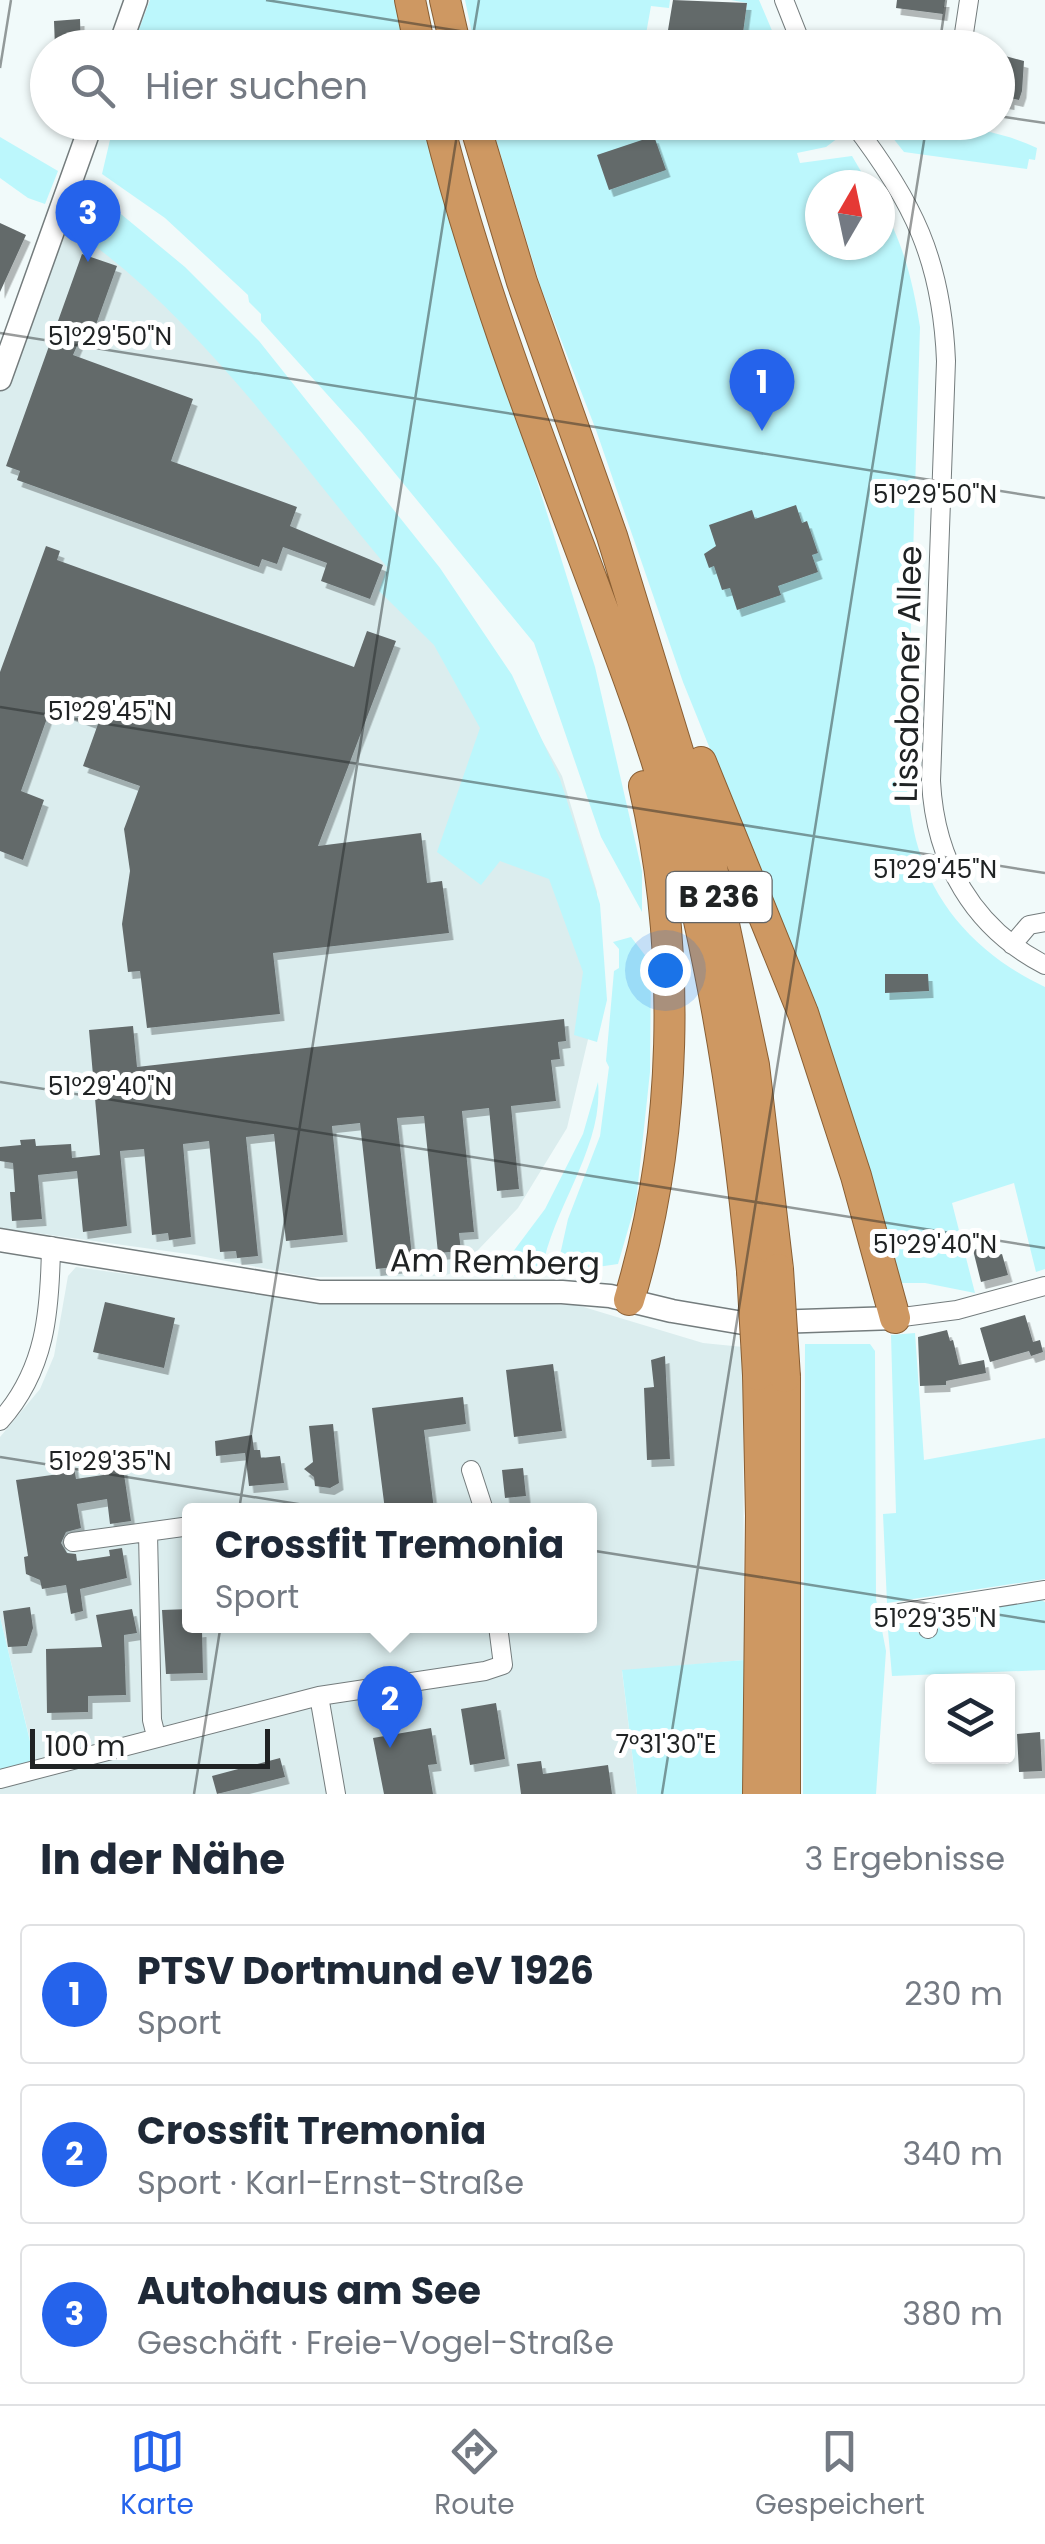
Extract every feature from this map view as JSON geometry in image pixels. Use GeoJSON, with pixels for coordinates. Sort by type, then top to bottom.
{"type":"FeatureCollection","features":[{"type":"Feature","properties":{"kind":"highway"},"geometry":{"type":"LineString","coordinates":[[410,0],[416,30]]}},
{"type":"Feature","properties":{"kind":"highway"},"geometry":{"type":"LineString","coordinates":[[445,0],[452,30]]}},
{"type":"Feature","properties":{"kind":"highway","name":"B 236"},"geometry":{"type":"LineString","coordinates":[[443,140],[492,302],[630,681],[660,776],[698,915],[742,1166],[765,1270]]}},
{"type":"Feature","properties":{"kind":"highway","name":"B 236"},"geometry":{"type":"LineString","coordinates":[[479,140],[522,282],[612,536],[682,758],[730,941],[763,1122],[785,1794]]}},
{"type":"Feature","properties":{"kind":"highway"},"geometry":{"type":"LineString","coordinates":[[612,536],[646,612],[713,794],[803,1013],[856,1176],[896,1318]]}},
{"type":"Feature","properties":{"kind":"highway"},"geometry":{"type":"LineString","coordinates":[[604,618],[615,677],[650,810],[667,964],[666,1071],[656,1167],[650,1214],[629,1300]]}},
{"type":"Feature","properties":{"kind":"highway","name":"B 236"},"geometry":{"type":"LineString","coordinates":[[758,1794],[761,1516],[771,1376]]}},
{"type":"Feature","properties":{"kind":"street"},"geometry":{"type":"LineString","coordinates":[[125,30],[136,0]]}},
{"type":"Feature","properties":{"kind":"street"},"geometry":{"type":"LineString","coordinates":[[784,0],[796,30]]}},
{"type":"Feature","properties":{"kind":"street"},"geometry":{"type":"LineString","coordinates":[[964,30],[968,0]]}},
{"type":"Feature","properties":{"kind":"street"},"geometry":{"type":"LineString","coordinates":[[0,379],[8,332],[86,140]]}},
{"type":"Feature","properties":{"kind":"street","name":"Lissaboner Allee"},"geometry":{"type":"LineString","coordinates":[[866,140],[911,208],[931,260],[939,292],[946,361],[932,804],[942,849],[954,877],[985,922],[1045,965]]}},
{"type":"Feature","properties":{"kind":"street"},"geometry":{"type":"LineString","coordinates":[[1012,945],[1030,925],[1045,922]]}},
{"type":"Feature","properties":{"kind":"street","name":"Am Remberg"},"geometry":{"type":"LineString","coordinates":[[0,1240],[293,1289],[562,1292],[629,1300],[672,1312],[742,1323],[896,1318],[957,1310],[1045,1286]]}},
{"type":"Feature","properties":{"kind":"street"},"geometry":{"type":"LineString","coordinates":[[0,1421],[38,1362],[50,1307],[51,1246]]}},
{"type":"Feature","properties":{"kind":"street"},"geometry":{"type":"LineString","coordinates":[[470,1470],[482,1503]]}},
{"type":"Feature","properties":{"kind":"street"},"geometry":{"type":"LineString","coordinates":[[74,1542],[182,1528]]}},
{"type":"Feature","properties":{"kind":"street"},"geometry":{"type":"LineString","coordinates":[[148,1534],[152,1720],[156,1736]]}},
{"type":"Feature","properties":{"kind":"street"},"geometry":{"type":"LineString","coordinates":[[892,1614],[1045,1590]]}},
{"type":"Feature","properties":{"kind":"street"},"geometry":{"type":"LineString","coordinates":[[924,1609],[928,1629]]}},
{"type":"Feature","properties":{"kind":"street"},"geometry":{"type":"LineString","coordinates":[[0,1779],[319,1696],[485,1671],[503,1665],[499,1633]]}},
{"type":"Feature","properties":{"kind":"street"},"geometry":{"type":"LineString","coordinates":[[319,1696],[336,1794]]}},
{"type":"Feature","properties":{"kind":"shaded area"},"geometry":{"type":"Polygon","coordinates":[[[150,0],[395,0],[402,30],[139,30],[150,0]]]}},
{"type":"Feature","properties":{"kind":"shaded area"},"geometry":{"type":"Polygon","coordinates":[[[465,0],[670,0],[669,8],[651,6],[647,30],[471,30],[465,0]]]}},
{"type":"Feature","properties":{"kind":"shaded area"},"geometry":{"type":"Polygon","coordinates":[[[731,0],[759,0],[772,30],[743,30],[747,3],[731,0]]]}},
{"type":"Feature","properties":{"kind":"shaded area"},"geometry":{"type":"Polygon","coordinates":[[[0,137],[58,171],[45,204],[28,198],[0,178],[0,137]]]}},
{"type":"Feature","properties":{"kind":"shaded area"},"geometry":{"type":"Polygon","coordinates":[[[110,140],[430,140],[595,667],[642,871],[642,912],[601,837],[534,643],[362,433],[261,321],[261,314],[249,302],[248,295],[165,218],[102,174],[110,140]]]}},
{"type":"Feature","properties":{"kind":"shaded area"},"geometry":{"type":"Polygon","coordinates":[[[496,140],[835,140],[826,147],[797,153],[800,163],[852,156],[860,170],[805,170],[805,260],[895,260],[895,232],[914,294],[920,327],[906,785],[918,847],[937,892],[983,948],[1045,987],[1045,1269],[1036,1272],[1014,1183],[952,1203],[975,1293],[925,1283],[895,1283],[817,1014],[683,682],[596,430],[541,288],[496,140]]]}},
{"type":"Feature","properties":{"kind":"shaded area"},"geometry":{"type":"Polygon","coordinates":[[[894,140],[1015,140],[1037,148],[1035,160],[1029,159],[1027,169],[904,152],[894,140]]]}},
{"type":"Feature","properties":{"kind":"shaded area"},"geometry":{"type":"Polygon","coordinates":[[[87,186],[185,267],[259,341],[440,568],[512,675],[560,779],[600,904],[607,1000],[597,1042],[574,1035],[583,972],[549,879],[500,861],[481,885],[437,852],[480,728],[434,645],[379,591],[387,567],[239,386],[158,300],[70,228],[87,186]]]}},
{"type":"Feature","properties":{"kind":"shaded area"},"geometry":{"type":"Polygon","coordinates":[[[73,189],[201,299],[519,699],[562,776],[597,892],[595,1010],[567,1128],[518,1208],[458,1271],[443,1276],[309,1277],[195,1255],[0,1228],[0,379],[73,189]]]}},
{"type":"Feature","properties":{"kind":"shaded area"},"geometry":{"type":"Polygon","coordinates":[[[631,937],[651,963],[650,1072],[636,1202],[618,1264],[556,1273],[568,1219],[600,1136],[609,1067],[606,1061],[614,971],[619,968],[619,949],[613,942],[631,937]]]}},
{"type":"Feature","properties":{"kind":"shaded area"},"geometry":{"type":"Polygon","coordinates":[[[598,1082],[593,1130],[542,1270],[535,1276],[495,1276],[545,1209],[583,1134],[598,1082]]]}},
{"type":"Feature","properties":{"kind":"shaded area"},"geometry":{"type":"Polygon","coordinates":[[[76,1267],[273,1295],[577,1305],[703,1343],[743,1347],[744,1660],[622,1671],[637,1794],[0,1794],[0,1786],[38,1773],[0,1617],[0,1437],[40,1389],[54,1356],[68,1276],[76,1267]]]}},
{"type":"Feature","properties":{"kind":"shaded area"},"geometry":{"type":"Polygon","coordinates":[[[915,1333],[924,1460],[1045,1438],[1045,1579],[887,1603],[883,1514],[896,1513],[891,1335],[915,1333]]]}},
{"type":"Feature","properties":{"kind":"shaded area"},"geometry":{"type":"Polygon","coordinates":[[[805,1344],[870,1344],[875,1351],[876,1599],[886,1651],[876,1794],[803,1794],[805,1344]]]}},
{"type":"Feature","properties":{"kind":"shaded area"},"geometry":{"type":"Polygon","coordinates":[[[1037,1598],[1045,1602],[1045,1670],[892,1676],[887,1619],[910,1618],[916,1622],[918,1633],[931,1633],[939,1619],[1037,1598]]]}},
{"type":"Feature","properties":{"kind":"shaded area"},"geometry":{"type":"Polygon","coordinates":[[[0,1617],[35,1762],[0,1770],[0,1617]]]}},
{"type":"Feature","properties":{"kind":"shaded area"},"geometry":{"type":"Polygon","coordinates":[[[744,1660],[743,1794],[637,1794],[622,1670],[744,1660]]]}},
{"type":"Feature","properties":{"kind":"building"},"geometry":{"type":"Polygon","coordinates":[[[673,0],[747,3],[743,30],[668,30],[673,0]]]}},
{"type":"Feature","properties":{"kind":"building"},"geometry":{"type":"Polygon","coordinates":[[[897,0],[945,0],[943,14],[896,8],[897,0]]]}},
{"type":"Feature","properties":{"kind":"building"},"geometry":{"type":"Polygon","coordinates":[[[80,19],[80,30],[54,30],[54,21],[80,19]]]}},
{"type":"Feature","properties":{"kind":"building"},"geometry":{"type":"Polygon","coordinates":[[[1015,59],[1024,61],[1019,100],[1015,99],[1015,59]]]}},
{"type":"Feature","properties":{"kind":"building"},"geometry":{"type":"Polygon","coordinates":[[[642,140],[655,140],[666,170],[609,190],[597,155],[642,140]]]}},
{"type":"Feature","properties":{"kind":"building"},"geometry":{"type":"Polygon","coordinates":[[[0,223],[26,235],[0,292],[0,223]]]}},
{"type":"Feature","properties":{"kind":"building"},"geometry":{"type":"Polygon","coordinates":[[[82,254],[117,266],[93,333],[84,330],[73,355],[193,399],[171,461],[297,507],[290,526],[383,565],[370,599],[321,581],[327,563],[283,547],[277,564],[262,559],[259,567],[17,480],[20,471],[6,466],[82,254]]]}},
{"type":"Feature","properties":{"kind":"building"},"geometry":{"type":"Polygon","coordinates":[[[796,505],[802,523],[807,521],[818,553],[812,555],[818,572],[778,586],[781,595],[737,610],[730,588],[722,590],[714,566],[709,568],[704,554],[716,546],[709,525],[752,510],[755,519],[796,505]]]}},
{"type":"Feature","properties":{"kind":"building"},"geometry":{"type":"Polygon","coordinates":[[[46,546],[60,551],[57,560],[354,667],[367,631],[396,641],[318,846],[421,833],[427,883],[442,881],[449,933],[273,953],[280,1014],[147,1028],[140,971],[128,972],[122,924],[130,871],[124,829],[140,786],[83,766],[98,724],[51,707],[21,791],[44,800],[23,860],[0,851],[0,672],[46,546]]]}},
{"type":"Feature","properties":{"kind":"building"},"geometry":{"type":"Polygon","coordinates":[[[885,974],[928,974],[929,991],[885,993],[885,974]]]}},
{"type":"Feature","properties":{"kind":"building"},"geometry":{"type":"Polygon","coordinates":[[[564,1019],[566,1041],[558,1042],[560,1059],[551,1060],[556,1101],[511,1106],[519,1189],[497,1191],[489,1108],[462,1111],[474,1232],[459,1233],[461,1251],[438,1253],[424,1116],[397,1118],[413,1265],[376,1269],[360,1123],[332,1126],[343,1235],[286,1241],[274,1134],[246,1137],[258,1256],[237,1258],[236,1251],[220,1252],[209,1141],[183,1144],[191,1237],[169,1240],[168,1233],[152,1235],[144,1149],[120,1151],[127,1226],[83,1232],[77,1171],[38,1175],[42,1219],[12,1221],[13,1163],[0,1161],[0,1147],[35,1139],[36,1146],[71,1144],[72,1158],[100,1155],[89,1030],[133,1026],[137,1067],[564,1019]]]}},
{"type":"Feature","properties":{"kind":"building"},"geometry":{"type":"Polygon","coordinates":[[[987,1246],[990,1257],[1002,1254],[1008,1275],[981,1282],[973,1250],[987,1246]]]}},
{"type":"Feature","properties":{"kind":"building"},"geometry":{"type":"Polygon","coordinates":[[[105,1302],[175,1318],[164,1368],[93,1352],[105,1302]]]}},
{"type":"Feature","properties":{"kind":"building"},"geometry":{"type":"Polygon","coordinates":[[[1025,1315],[1033,1342],[1040,1340],[1043,1352],[1031,1356],[1029,1351],[990,1362],[980,1328],[1025,1315]]]}},
{"type":"Feature","properties":{"kind":"building"},"geometry":{"type":"Polygon","coordinates":[[[947,1330],[959,1365],[984,1360],[986,1373],[946,1381],[946,1385],[920,1386],[918,1337],[947,1330]]]}},
{"type":"Feature","properties":{"kind":"building"},"geometry":{"type":"Polygon","coordinates":[[[665,1356],[670,1459],[647,1460],[644,1388],[654,1387],[651,1360],[665,1356]]]}},
{"type":"Feature","properties":{"kind":"building"},"geometry":{"type":"Polygon","coordinates":[[[553,1364],[562,1431],[514,1437],[506,1370],[553,1364]]]}},
{"type":"Feature","properties":{"kind":"building"},"geometry":{"type":"Polygon","coordinates":[[[463,1397],[466,1424],[424,1430],[433,1503],[384,1503],[372,1408],[463,1397]]]}},
{"type":"Feature","properties":{"kind":"building"},"geometry":{"type":"Polygon","coordinates":[[[333,1424],[339,1483],[330,1488],[315,1486],[314,1477],[304,1469],[313,1462],[309,1426],[333,1424]]]}},
{"type":"Feature","properties":{"kind":"building"},"geometry":{"type":"Polygon","coordinates":[[[252,1435],[254,1450],[260,1450],[261,1458],[280,1456],[284,1483],[249,1486],[245,1453],[216,1456],[215,1441],[252,1435]]]}},
{"type":"Feature","properties":{"kind":"building"},"geometry":{"type":"Polygon","coordinates":[[[121,1454],[131,1521],[110,1524],[107,1499],[77,1504],[81,1528],[66,1532],[61,1543],[67,1553],[76,1554],[77,1561],[110,1556],[109,1550],[122,1548],[127,1578],[80,1589],[83,1611],[71,1614],[66,1585],[42,1589],[40,1580],[26,1574],[24,1557],[28,1556],[16,1480],[59,1474],[58,1464],[73,1461],[76,1479],[103,1475],[100,1457],[121,1454]]]}},
{"type":"Feature","properties":{"kind":"building"},"geometry":{"type":"Polygon","coordinates":[[[523,1468],[526,1496],[505,1498],[502,1470],[523,1468]]]}},
{"type":"Feature","properties":{"kind":"building"},"geometry":{"type":"Polygon","coordinates":[[[30,1607],[33,1628],[27,1646],[8,1647],[3,1611],[30,1607]]]}},
{"type":"Feature","properties":{"kind":"building"},"geometry":{"type":"Polygon","coordinates":[[[132,1609],[137,1633],[124,1635],[126,1695],[88,1696],[88,1712],[47,1713],[46,1649],[102,1647],[96,1615],[132,1609]]]}},
{"type":"Feature","properties":{"kind":"building"},"geometry":{"type":"Polygon","coordinates":[[[182,1609],[182,1633],[202,1633],[203,1673],[166,1674],[162,1610],[182,1609]]]}},
{"type":"Feature","properties":{"kind":"building"},"geometry":{"type":"Polygon","coordinates":[[[496,1703],[505,1759],[470,1765],[461,1709],[496,1703]]]}},
{"type":"Feature","properties":{"kind":"building"},"geometry":{"type":"Polygon","coordinates":[[[431,1728],[437,1764],[428,1765],[433,1794],[384,1794],[373,1738],[431,1728]]]}},
{"type":"Feature","properties":{"kind":"building"},"geometry":{"type":"Polygon","coordinates":[[[1040,1732],[1042,1771],[1019,1772],[1017,1734],[1040,1732]]]}},
{"type":"Feature","properties":{"kind":"building"},"geometry":{"type":"Polygon","coordinates":[[[280,1758],[285,1777],[217,1794],[212,1776],[280,1758]]]}},
{"type":"Feature","properties":{"kind":"building"},"geometry":{"type":"Polygon","coordinates":[[[541,1761],[543,1774],[608,1765],[612,1794],[521,1794],[517,1764],[541,1761]]]}},
{"type":"Feature","properties":{"kind":"place","name":"Autohaus am See"},"geometry":{"type":"Point","coordinates":[88,262]}},
{"type":"Feature","properties":{"kind":"place","name":"PTSV Dortmund eV 1926"},"geometry":{"type":"Point","coordinates":[762,431]}},
{"type":"Feature","properties":{"kind":"place","name":"Crossfit Tremonia"},"geometry":{"type":"Point","coordinates":[390,1748]}}]}
